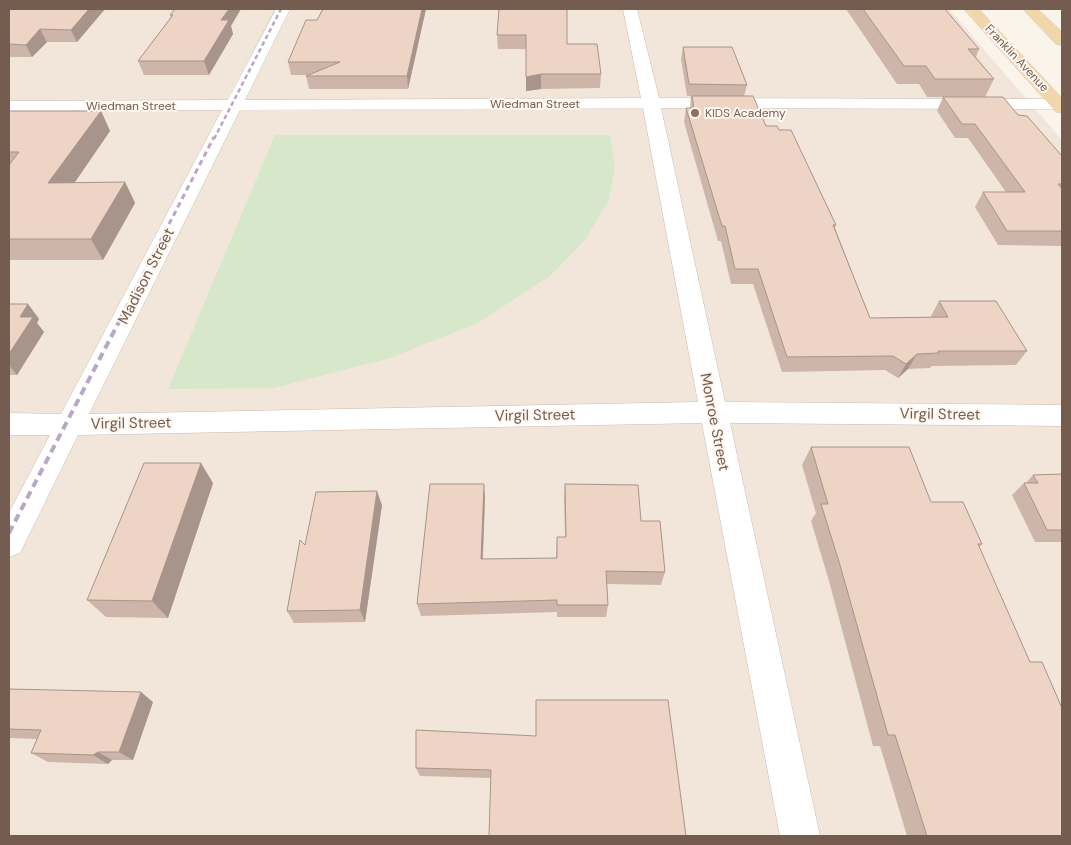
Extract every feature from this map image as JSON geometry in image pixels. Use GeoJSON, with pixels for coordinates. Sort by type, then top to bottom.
{"type":"FeatureCollection","features":[{"type":"Feature","properties":{"kind":"main road","name":"Franklin Avenue"},"geometry":{"type":"LineString","coordinates":[[971,9],[1061,105]]}},
{"type":"Feature","properties":{"kind":"main road"},"geometry":{"type":"LineString","coordinates":[[1030,9],[1062,41]]}},
{"type":"Feature","properties":{"kind":"street","name":"Madison Street"},"geometry":{"type":"LineString","coordinates":[[9,543],[283,9]]}},
{"type":"Feature","properties":{"kind":"street","name":"Monroe Street"},"geometry":{"type":"LineString","coordinates":[[630,9],[651,103],[800,836]]}},
{"type":"Feature","properties":{"kind":"street","name":"Wiedman Street"},"geometry":{"type":"LineString","coordinates":[[9,106],[651,103],[1061,105]]}},
{"type":"Feature","properties":{"kind":"street","name":"Virgil Street"},"geometry":{"type":"LineString","coordinates":[[9,424],[713,412],[1062,415]]}},
{"type":"Feature","properties":{"kind":"shaded area"},"geometry":{"type":"Polygon","coordinates":[[[9,9],[949,9],[1062,140],[1062,836],[9,836],[9,9]]]}},
{"type":"Feature","properties":{"kind":"green space"},"geometry":{"type":"Polygon","coordinates":[[[275,135],[610,135],[615,168],[609,200],[585,240],[550,276],[478,323],[390,358],[274,388],[168,389],[275,135]]]}},
{"type":"Feature","properties":{"kind":"building"},"geometry":{"type":"Polygon","coordinates":[[[9,9],[89,9],[71,30],[40,29],[26,45],[9,44],[9,9]]]}},
{"type":"Feature","properties":{"kind":"building"},"geometry":{"type":"Polygon","coordinates":[[[175,9],[229,9],[221,20],[229,20],[204,61],[138,61],[173,15],[170,15],[175,9]]]}},
{"type":"Feature","properties":{"kind":"building"},"geometry":{"type":"Polygon","coordinates":[[[323,9],[422,9],[407,76],[306,76],[340,62],[288,62],[306,20],[317,20],[323,9]]]}},
{"type":"Feature","properties":{"kind":"building"},"geometry":{"type":"Polygon","coordinates":[[[499,9],[567,9],[567,44],[597,44],[601,74],[541,74],[526,77],[526,35],[497,35],[499,9]]]}},
{"type":"Feature","properties":{"kind":"building"},"geometry":{"type":"Polygon","coordinates":[[[863,9],[945,9],[979,49],[968,49],[994,79],[935,79],[926,66],[904,66],[863,9]]]}},
{"type":"Feature","properties":{"kind":"building"},"geometry":{"type":"Polygon","coordinates":[[[683,47],[732,47],[747,85],[689,84],[683,47]]]}},
{"type":"Feature","properties":{"kind":"building"},"geometry":{"type":"Polygon","coordinates":[[[692,96],[753,96],[766,126],[777,126],[779,130],[791,130],[836,225],[833,225],[870,318],[948,317],[939,301],[996,301],[1027,351],[938,351],[939,353],[917,354],[906,364],[893,356],[787,357],[758,269],[735,269],[725,226],[722,226],[686,108],[694,108],[692,96]]]}},
{"type":"Feature","properties":{"kind":"building"},"geometry":{"type":"Polygon","coordinates":[[[943,97],[1003,97],[1018,115],[1027,116],[1062,156],[1062,184],[1058,184],[1062,189],[1062,231],[1007,231],[983,192],[1025,192],[975,124],[962,124],[943,97]]]}},
{"type":"Feature","properties":{"kind":"building"},"geometry":{"type":"Polygon","coordinates":[[[9,111],[101,111],[48,183],[125,182],[91,239],[9,239],[9,165],[19,152],[9,152],[9,111]]]}},
{"type":"Feature","properties":{"kind":"building"},"geometry":{"type":"Polygon","coordinates":[[[9,304],[28,304],[20,317],[33,317],[9,354],[9,304]]]}},
{"type":"Feature","properties":{"kind":"building"},"geometry":{"type":"Polygon","coordinates":[[[811,447],[909,447],[931,502],[963,502],[982,544],[978,544],[1030,662],[1042,662],[1062,708],[1062,836],[927,836],[895,735],[888,735],[821,504],[828,504],[811,447]]]}},
{"type":"Feature","properties":{"kind":"building"},"geometry":{"type":"Polygon","coordinates":[[[144,463],[201,463],[152,601],[87,600],[144,463]]]}},
{"type":"Feature","properties":{"kind":"building"},"geometry":{"type":"Polygon","coordinates":[[[1062,474],[1062,530],[1047,530],[1024,483],[1038,483],[1033,475],[1062,474]]]}},
{"type":"Feature","properties":{"kind":"building"},"geometry":{"type":"Polygon","coordinates":[[[430,484],[484,484],[481,559],[557,558],[557,537],[566,537],[565,484],[638,485],[641,521],[660,521],[665,572],[606,571],[608,605],[557,605],[557,600],[417,604],[430,484]]]}},
{"type":"Feature","properties":{"kind":"building"},"geometry":{"type":"Polygon","coordinates":[[[377,491],[360,610],[287,611],[300,540],[305,545],[316,492],[377,491]]]}},
{"type":"Feature","properties":{"kind":"building"},"geometry":{"type":"Polygon","coordinates":[[[9,689],[141,692],[119,752],[98,752],[93,755],[31,753],[41,730],[9,729],[9,689]]]}},
{"type":"Feature","properties":{"kind":"building"},"geometry":{"type":"Polygon","coordinates":[[[536,700],[668,700],[686,836],[489,836],[491,770],[416,768],[416,730],[536,736],[536,700]]]}},
{"type":"Feature","properties":{"kind":"railway"},"geometry":{"type":"LineString","coordinates":[[214,139],[281,9]]}},
{"type":"Feature","properties":{"kind":"railway"},"geometry":{"type":"LineString","coordinates":[[121,317],[214,137]]}},
{"type":"Feature","properties":{"kind":"railway"},"geometry":{"type":"LineString","coordinates":[[9,533],[122,316]]}},
{"type":"Feature","properties":{"kind":"place","name":"KIDS Academy"},"geometry":{"type":"Point","coordinates":[695,113]}}]}
